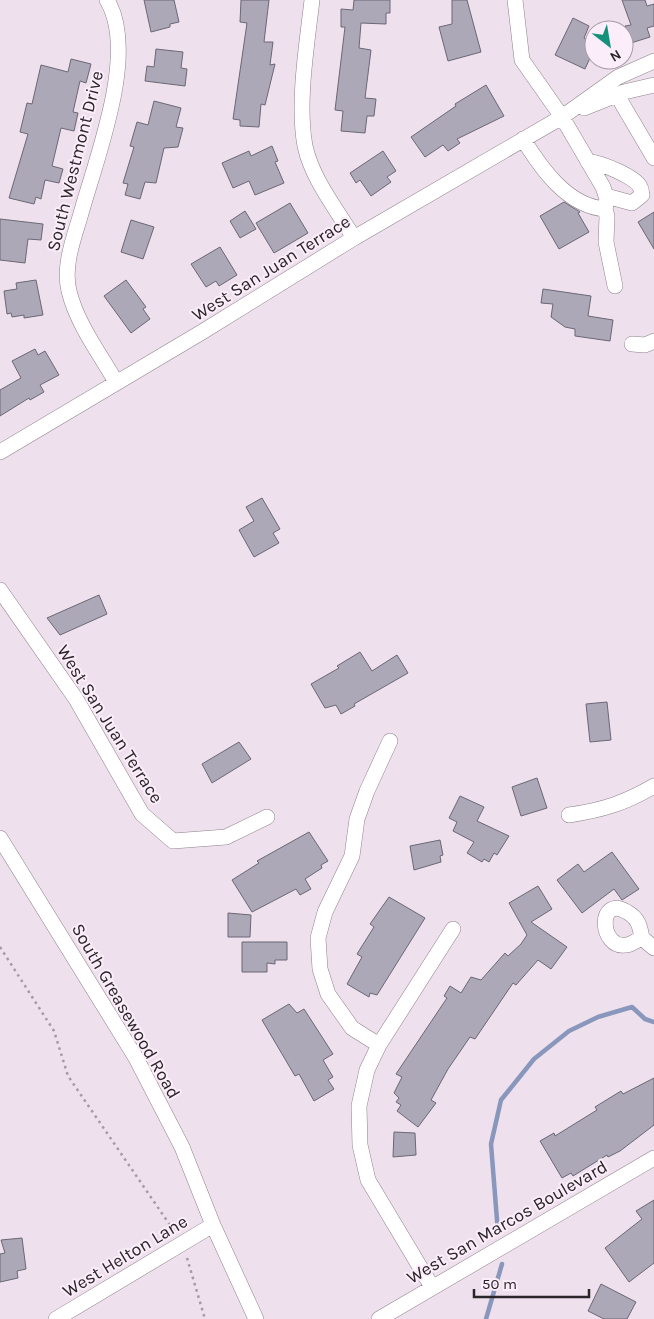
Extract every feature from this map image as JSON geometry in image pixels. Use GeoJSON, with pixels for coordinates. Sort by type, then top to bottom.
{"type":"FeatureCollection","features":[{"type":"Feature","properties":{"kind":"street","name":"South Westmont Drive"},"geometry":{"type":"LineString","coordinates":[[106,0],[112,8],[120,44],[115,94],[69,255],[69,291],[84,327],[116,382]]}},
{"type":"Feature","properties":{"kind":"street"},"geometry":{"type":"LineString","coordinates":[[312,0],[302,96],[306,146],[317,178],[354,238]]}},
{"type":"Feature","properties":{"kind":"street"},"geometry":{"type":"LineString","coordinates":[[515,0],[522,60],[562,117],[588,162],[605,202],[607,216],[606,242],[615,286]]}},
{"type":"Feature","properties":{"kind":"street","name":"West San Juan Terrace"},"geometry":{"type":"LineString","coordinates":[[0,452],[354,238],[562,117],[618,77],[654,61]]}},
{"type":"Feature","properties":{"kind":"street","name":"West San Juan Terrace"},"geometry":{"type":"LineString","coordinates":[[562,117],[617,95],[654,84]]}},
{"type":"Feature","properties":{"kind":"street"},"geometry":{"type":"LineString","coordinates":[[617,95],[654,158]]}},
{"type":"Feature","properties":{"kind":"street"},"geometry":{"type":"LineString","coordinates":[[523,139],[553,181],[591,208],[605,202],[632,204],[642,195],[640,187],[635,181],[596,161],[588,162]]}},
{"type":"Feature","properties":{"kind":"street"},"geometry":{"type":"LineString","coordinates":[[632,344],[644,345],[654,341]]}},
{"type":"Feature","properties":{"kind":"street","name":"West San Juan Terrace"},"geometry":{"type":"LineString","coordinates":[[0,590],[76,699],[142,814],[173,841],[226,837],[267,817]]}},
{"type":"Feature","properties":{"kind":"street"},"geometry":{"type":"LineString","coordinates":[[379,1045],[352,1028],[328,994],[320,969],[318,938],[325,912],[352,856],[357,819],[367,791],[390,741]]}},
{"type":"Feature","properties":{"kind":"street"},"geometry":{"type":"LineString","coordinates":[[569,815],[604,810],[654,786]]}},
{"type":"Feature","properties":{"kind":"street","name":"South Greasewood Road"},"geometry":{"type":"LineString","coordinates":[[0,838],[136,1058],[182,1147],[213,1226],[256,1319]]}},
{"type":"Feature","properties":{"kind":"street"},"geometry":{"type":"LineString","coordinates":[[432,1287],[368,1180],[360,1145],[359,1106],[368,1070],[379,1045],[453,928]]}},
{"type":"Feature","properties":{"kind":"street"},"geometry":{"type":"LineString","coordinates":[[642,938],[654,948]]}},
{"type":"Feature","properties":{"kind":"street","name":"West San Marcos Boulevard"},"geometry":{"type":"LineString","coordinates":[[379,1319],[654,1158]]}},
{"type":"Feature","properties":{"kind":"street","name":"West Helton Lane"},"geometry":{"type":"LineString","coordinates":[[56,1319],[213,1226]]}},
{"type":"Feature","properties":{"kind":"path"},"geometry":{"type":"LineString","coordinates":[[0,947],[54,1031],[68,1076],[182,1244],[205,1319]]}},
{"type":"Feature","properties":{"kind":"building"},"geometry":{"type":"Polygon","coordinates":[[[144,0],[174,0],[179,22],[170,24],[170,27],[151,32],[144,0]]]}},
{"type":"Feature","properties":{"kind":"building"},"geometry":{"type":"Polygon","coordinates":[[[241,0],[269,0],[264,42],[273,42],[270,65],[275,64],[265,105],[261,104],[259,127],[240,126],[240,120],[233,119],[247,23],[240,22],[241,0]]]}},
{"type":"Feature","properties":{"kind":"building"},"geometry":{"type":"Polygon","coordinates":[[[354,0],[390,0],[390,13],[386,13],[386,24],[361,23],[359,48],[371,50],[365,98],[376,99],[374,116],[367,116],[365,133],[341,131],[343,111],[335,110],[345,27],[341,27],[341,9],[353,10],[354,0]]]}},
{"type":"Feature","properties":{"kind":"building"},"geometry":{"type":"Polygon","coordinates":[[[452,0],[467,0],[481,52],[448,61],[439,27],[452,24],[452,0]]]}},
{"type":"Feature","properties":{"kind":"building"},"geometry":{"type":"Polygon","coordinates":[[[622,0],[645,0],[647,6],[654,4],[654,26],[647,28],[650,37],[634,42],[634,20],[629,20],[622,0]]]}},
{"type":"Feature","properties":{"kind":"building"},"geometry":{"type":"Polygon","coordinates":[[[573,18],[584,24],[584,69],[555,55],[573,18]]]}},
{"type":"Feature","properties":{"kind":"building"},"geometry":{"type":"Polygon","coordinates":[[[156,49],[183,52],[181,68],[187,69],[185,86],[145,81],[147,66],[154,67],[156,49]]]}},
{"type":"Feature","properties":{"kind":"building"},"geometry":{"type":"Polygon","coordinates":[[[71,59],[91,64],[86,83],[80,81],[73,112],[78,113],[74,131],[61,128],[52,166],[63,169],[59,183],[45,180],[41,199],[36,197],[34,204],[9,198],[28,134],[20,132],[27,103],[32,104],[41,65],[68,72],[71,59]]]}},
{"type":"Feature","properties":{"kind":"building"},"geometry":{"type":"Polygon","coordinates":[[[486,85],[504,116],[457,139],[460,143],[448,151],[443,145],[425,157],[411,137],[456,106],[455,104],[486,85]]]}},
{"type":"Feature","properties":{"kind":"building"},"geometry":{"type":"Polygon","coordinates":[[[154,101],[181,108],[176,127],[183,128],[178,147],[164,148],[156,183],[145,182],[140,199],[125,195],[128,184],[123,183],[134,147],[130,146],[137,122],[148,125],[154,101]]]}},
{"type":"Feature","properties":{"kind":"building"},"geometry":{"type":"Polygon","coordinates":[[[272,146],[278,161],[275,162],[284,183],[255,195],[249,181],[233,188],[222,163],[249,151],[251,156],[272,146]]]}},
{"type":"Feature","properties":{"kind":"building"},"geometry":{"type":"Polygon","coordinates":[[[383,151],[396,171],[387,177],[391,182],[371,196],[360,180],[356,183],[350,173],[383,151]]]}},
{"type":"Feature","properties":{"kind":"building"},"geometry":{"type":"Polygon","coordinates":[[[564,202],[580,212],[578,213],[589,232],[559,249],[540,216],[564,202]]]}},
{"type":"Feature","properties":{"kind":"building"},"geometry":{"type":"Polygon","coordinates":[[[290,203],[308,233],[274,253],[256,223],[290,203]]]}},
{"type":"Feature","properties":{"kind":"building"},"geometry":{"type":"Polygon","coordinates":[[[245,211],[256,229],[240,238],[230,221],[245,211]]]}},
{"type":"Feature","properties":{"kind":"building"},"geometry":{"type":"Polygon","coordinates":[[[654,212],[654,249],[638,222],[654,212]]]}},
{"type":"Feature","properties":{"kind":"building"},"geometry":{"type":"Polygon","coordinates":[[[0,219],[43,224],[41,240],[28,239],[25,263],[0,260],[0,219]]]}},
{"type":"Feature","properties":{"kind":"building"},"geometry":{"type":"Polygon","coordinates":[[[131,220],[154,227],[143,259],[121,252],[131,220]]]}},
{"type":"Feature","properties":{"kind":"building"},"geometry":{"type":"Polygon","coordinates":[[[220,247],[237,275],[219,286],[216,281],[206,287],[191,264],[220,247]]]}},
{"type":"Feature","properties":{"kind":"building"},"geometry":{"type":"Polygon","coordinates":[[[36,280],[43,315],[24,318],[24,315],[12,317],[11,313],[7,314],[4,291],[17,289],[16,283],[36,280]]]}},
{"type":"Feature","properties":{"kind":"building"},"geometry":{"type":"Polygon","coordinates":[[[126,280],[146,307],[143,309],[150,319],[131,333],[104,296],[126,280]]]}},
{"type":"Feature","properties":{"kind":"building"},"geometry":{"type":"Polygon","coordinates":[[[543,289],[591,296],[588,316],[613,320],[610,341],[575,336],[575,329],[565,327],[551,317],[553,304],[541,303],[543,289]]]}},
{"type":"Feature","properties":{"kind":"building"},"geometry":{"type":"Polygon","coordinates":[[[35,349],[38,355],[45,351],[59,375],[40,385],[44,392],[30,400],[29,398],[0,416],[0,390],[21,378],[12,361],[35,349]]]}},
{"type":"Feature","properties":{"kind":"building"},"geometry":{"type":"Polygon","coordinates":[[[262,498],[280,529],[273,533],[279,543],[254,557],[239,530],[254,521],[246,507],[262,498]]]}},
{"type":"Feature","properties":{"kind":"building"},"geometry":{"type":"Polygon","coordinates":[[[99,595],[107,614],[60,635],[47,618],[99,595]]]}},
{"type":"Feature","properties":{"kind":"building"},"geometry":{"type":"Polygon","coordinates":[[[360,652],[372,671],[397,655],[408,673],[354,704],[355,706],[341,714],[336,705],[325,708],[311,684],[339,668],[337,666],[360,652]]]}},
{"type":"Feature","properties":{"kind":"building"},"geometry":{"type":"Polygon","coordinates":[[[607,702],[611,740],[590,742],[586,704],[607,702]]]}},
{"type":"Feature","properties":{"kind":"building"},"geometry":{"type":"Polygon","coordinates":[[[239,742],[251,759],[212,783],[202,764],[239,742]]]}},
{"type":"Feature","properties":{"kind":"building"},"geometry":{"type":"Polygon","coordinates":[[[537,778],[547,808],[521,816],[512,787],[537,778]]]}},
{"type":"Feature","properties":{"kind":"building"},"geometry":{"type":"Polygon","coordinates":[[[460,796],[484,807],[477,821],[509,836],[497,855],[494,853],[489,862],[484,859],[482,862],[467,853],[474,842],[453,831],[457,822],[449,818],[460,796]]]}},
{"type":"Feature","properties":{"kind":"building"},"geometry":{"type":"Polygon","coordinates":[[[309,832],[328,861],[321,865],[322,868],[305,879],[311,889],[300,895],[296,889],[252,912],[232,880],[259,863],[257,861],[309,832]]]}},
{"type":"Feature","properties":{"kind":"building"},"geometry":{"type":"Polygon","coordinates":[[[440,840],[443,855],[440,856],[441,862],[414,870],[410,846],[440,840]]]}},
{"type":"Feature","properties":{"kind":"building"},"geometry":{"type":"Polygon","coordinates":[[[612,852],[639,889],[622,900],[614,889],[582,913],[557,880],[578,864],[584,872],[612,852]]]}},
{"type":"Feature","properties":{"kind":"building"},"geometry":{"type":"Polygon","coordinates":[[[538,886],[552,909],[531,922],[567,947],[551,969],[538,960],[516,985],[513,983],[475,1039],[470,1037],[448,1069],[431,1100],[436,1103],[418,1127],[397,1111],[401,1105],[396,1102],[399,1098],[394,1093],[402,1077],[396,1074],[447,998],[444,996],[450,986],[461,993],[471,977],[481,980],[505,953],[508,956],[521,944],[527,935],[509,903],[538,886]]]}},
{"type":"Feature","properties":{"kind":"building"},"geometry":{"type":"Polygon","coordinates":[[[389,897],[425,918],[377,995],[370,993],[369,997],[347,984],[362,957],[357,954],[374,927],[370,924],[389,897]]]}},
{"type":"Feature","properties":{"kind":"building"},"geometry":{"type":"Polygon","coordinates":[[[228,913],[251,915],[250,937],[228,937],[228,913]]]}},
{"type":"Feature","properties":{"kind":"building"},"geometry":{"type":"Polygon","coordinates":[[[242,942],[287,942],[287,960],[275,960],[275,964],[267,963],[267,972],[242,972],[242,942]]]}},
{"type":"Feature","properties":{"kind":"building"},"geometry":{"type":"Polygon","coordinates":[[[289,1004],[297,1013],[304,1009],[333,1054],[323,1060],[333,1077],[328,1080],[334,1089],[314,1101],[299,1074],[295,1076],[262,1020],[289,1004]]]}},
{"type":"Feature","properties":{"kind":"building"},"geometry":{"type":"Polygon","coordinates":[[[654,1078],[654,1125],[620,1151],[608,1157],[607,1155],[573,1176],[571,1173],[562,1178],[540,1141],[554,1133],[555,1136],[597,1110],[595,1107],[621,1091],[623,1094],[654,1078]]]}},
{"type":"Feature","properties":{"kind":"building"},"geometry":{"type":"Polygon","coordinates":[[[394,1132],[415,1133],[416,1155],[393,1157],[394,1132]]]}},
{"type":"Feature","properties":{"kind":"building"},"geometry":{"type":"Polygon","coordinates":[[[654,1200],[654,1263],[629,1282],[605,1248],[642,1219],[636,1211],[654,1200]]]}},
{"type":"Feature","properties":{"kind":"building"},"geometry":{"type":"Polygon","coordinates":[[[22,1238],[26,1269],[17,1271],[18,1278],[0,1282],[0,1254],[5,1253],[1,1240],[22,1238]]]}},
{"type":"Feature","properties":{"kind":"building"},"geometry":{"type":"Polygon","coordinates":[[[601,1284],[636,1302],[627,1319],[604,1319],[588,1311],[601,1284]]]}},
{"type":"Feature","properties":{"kind":"waterway"},"geometry":{"type":"LineString","coordinates":[[498,1233],[491,1144],[501,1100],[534,1059],[569,1031],[598,1017],[632,1007],[645,1019],[654,1022]]}},
{"type":"Feature","properties":{"kind":"waterway"},"geometry":{"type":"LineString","coordinates":[[486,1319],[502,1264]]}}]}
